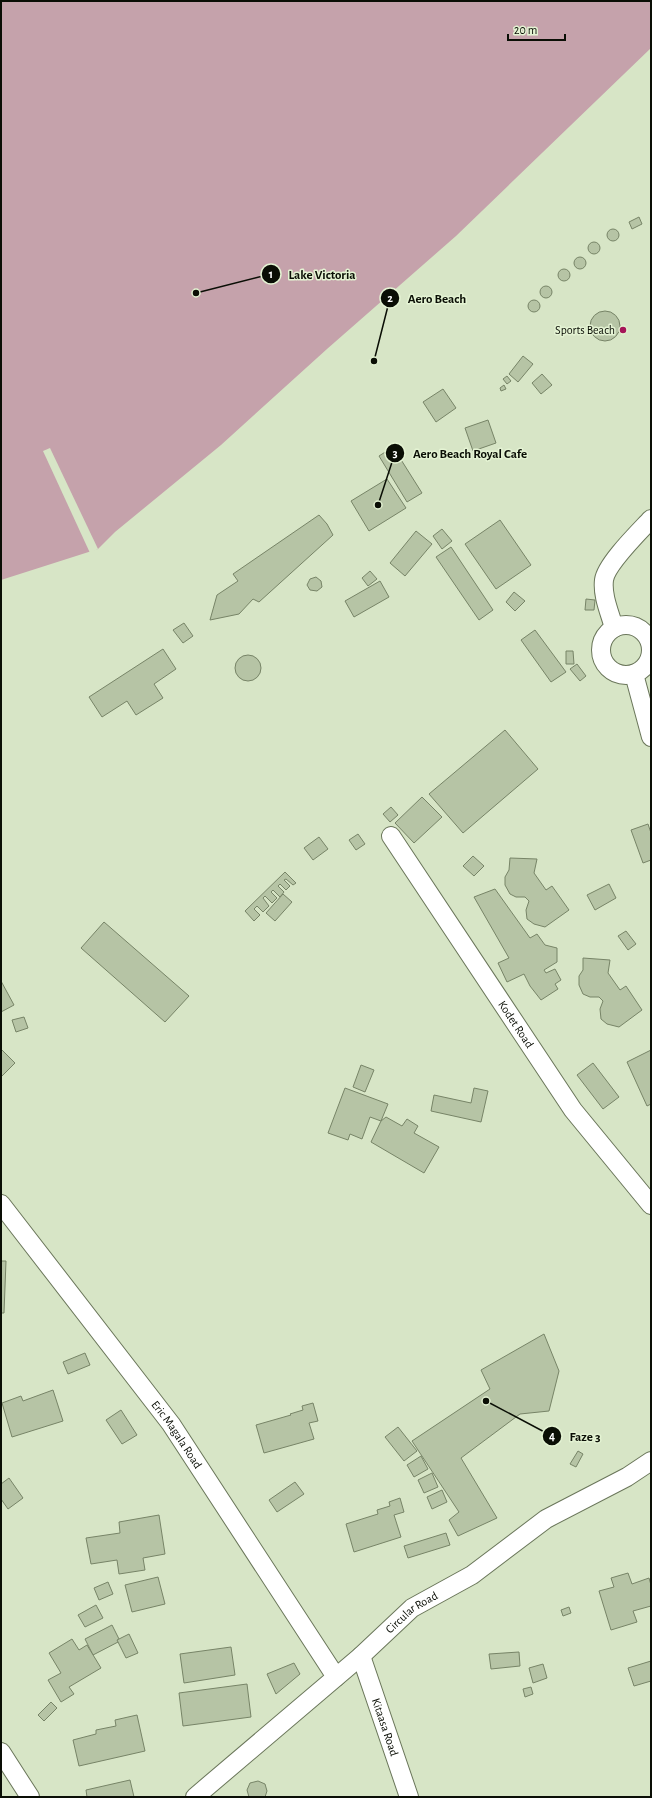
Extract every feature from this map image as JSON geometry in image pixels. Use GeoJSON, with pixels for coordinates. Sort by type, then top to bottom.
{"type":"FeatureCollection","features":[{"type":"Feature","properties":{"kind":"street"},"geometry":{"type":"LineString","coordinates":[[614,628],[604,594],[604,578],[613,563],[651,519]]}},
{"type":"Feature","properties":{"kind":"street"},"geometry":{"type":"LineString","coordinates":[[621,626],[635,627],[649,635],[651,654],[644,666],[634,674],[626,675],[612,671],[606,666],[602,658],[600,649],[603,641],[607,633],[614,628],[621,626]]}},
{"type":"Feature","properties":{"kind":"street"},"geometry":{"type":"LineString","coordinates":[[634,674],[651,737]]}},
{"type":"Feature","properties":{"kind":"street","name":"Kodet Road"},"geometry":{"type":"LineString","coordinates":[[391,836],[573,1110],[651,1206]]}},
{"type":"Feature","properties":{"kind":"street","name":"Eric Magala Road"},"geometry":{"type":"LineString","coordinates":[[1,1204],[171,1424],[336,1678]]}},
{"type":"Feature","properties":{"kind":"street","name":"Circular Road"},"geometry":{"type":"LineString","coordinates":[[195,1797],[336,1678],[412,1608],[472,1575],[546,1519],[627,1477],[651,1461]]}},
{"type":"Feature","properties":{"kind":"street","name":"Kitaasa Road"},"geometry":{"type":"LineString","coordinates":[[361,1656],[409,1797]]}},
{"type":"Feature","properties":{"kind":"street"},"geometry":{"type":"LineString","coordinates":[[1,1752],[30,1797]]}},
{"type":"Feature","properties":{"kind":"shaded area"},"geometry":{"type":"Polygon","coordinates":[[[1,1],[651,1],[651,48],[456,236],[327,349],[221,445],[115,532],[98,549],[1,580],[1,1]]]}},
{"type":"Feature","properties":{"kind":"pier"},"geometry":{"type":"Polygon","coordinates":[[[50,448],[98,549],[90,553],[43,451],[50,448]]]}},
{"type":"Feature","properties":{"kind":"building"},"geometry":{"type":"Polygon","coordinates":[[[639,217],[642,224],[632,229],[629,222],[639,217]]]}},
{"type":"Feature","properties":{"kind":"building"},"geometry":{"type":"Polygon","coordinates":[[[613,229],[617,231],[619,235],[617,239],[613,241],[609,239],[607,235],[609,231],[613,229]]]}},
{"type":"Feature","properties":{"kind":"building"},"geometry":{"type":"Polygon","coordinates":[[[594,242],[598,244],[600,248],[598,252],[594,254],[590,252],[588,248],[590,244],[594,242]]]}},
{"type":"Feature","properties":{"kind":"building"},"geometry":{"type":"Polygon","coordinates":[[[580,257],[584,259],[586,263],[584,267],[580,269],[576,267],[574,263],[576,259],[580,257]]]}},
{"type":"Feature","properties":{"kind":"building"},"geometry":{"type":"Polygon","coordinates":[[[564,269],[568,271],[570,275],[568,279],[564,281],[560,279],[558,275],[560,271],[564,269]]]}},
{"type":"Feature","properties":{"kind":"building"},"geometry":{"type":"Polygon","coordinates":[[[546,286],[550,288],[552,292],[550,296],[546,298],[542,296],[540,292],[542,288],[546,286]]]}},
{"type":"Feature","properties":{"kind":"building"},"geometry":{"type":"Polygon","coordinates":[[[534,300],[538,302],[540,306],[538,310],[534,312],[530,310],[528,306],[530,302],[534,300]]]}},
{"type":"Feature","properties":{"kind":"building"},"geometry":{"type":"Polygon","coordinates":[[[605,311],[616,315],[620,326],[616,337],[605,341],[594,337],[590,326],[594,315],[605,311]]]}},
{"type":"Feature","properties":{"kind":"building"},"geometry":{"type":"Polygon","coordinates":[[[523,356],[533,364],[518,382],[509,374],[523,356]]]}},
{"type":"Feature","properties":{"kind":"building"},"geometry":{"type":"Polygon","coordinates":[[[542,374],[552,385],[541,394],[532,383],[542,374]]]}},
{"type":"Feature","properties":{"kind":"building"},"geometry":{"type":"Polygon","coordinates":[[[507,376],[511,381],[507,384],[503,379],[507,376]]]}},
{"type":"Feature","properties":{"kind":"building"},"geometry":{"type":"Polygon","coordinates":[[[504,385],[506,389],[501,391],[500,388],[504,385]]]}},
{"type":"Feature","properties":{"kind":"building"},"geometry":{"type":"Polygon","coordinates":[[[443,389],[456,408],[436,422],[423,402],[443,389]]]}},
{"type":"Feature","properties":{"kind":"building"},"geometry":{"type":"Polygon","coordinates":[[[488,420],[496,443],[473,451],[465,428],[488,420]]]}},
{"type":"Feature","properties":{"kind":"building"},"geometry":{"type":"Polygon","coordinates":[[[393,447],[422,493],[407,502],[379,456],[393,447]]]}},
{"type":"Feature","properties":{"kind":"building"},"geometry":{"type":"Polygon","coordinates":[[[387,479],[406,508],[369,531],[351,501],[387,479]]]}},
{"type":"Feature","properties":{"kind":"building"},"geometry":{"type":"Polygon","coordinates":[[[319,515],[327,524],[333,535],[259,602],[253,599],[239,614],[210,620],[217,595],[238,581],[233,574],[319,515]]]}},
{"type":"Feature","properties":{"kind":"building"},"geometry":{"type":"Polygon","coordinates":[[[500,520],[531,565],[496,589],[465,544],[500,520]]]}},
{"type":"Feature","properties":{"kind":"building"},"geometry":{"type":"Polygon","coordinates":[[[442,529],[452,541],[442,549],[433,536],[442,529]]]}},
{"type":"Feature","properties":{"kind":"building"},"geometry":{"type":"Polygon","coordinates":[[[416,531],[432,544],[405,576],[390,563],[416,531]]]}},
{"type":"Feature","properties":{"kind":"building"},"geometry":{"type":"Polygon","coordinates":[[[451,547],[493,610],[479,620],[436,557],[451,547]]]}},
{"type":"Feature","properties":{"kind":"building"},"geometry":{"type":"Polygon","coordinates":[[[370,571],[377,579],[368,586],[362,578],[370,571]]]}},
{"type":"Feature","properties":{"kind":"building"},"geometry":{"type":"Polygon","coordinates":[[[316,577],[321,581],[322,587],[317,591],[310,590],[307,585],[310,579],[316,577]]]}},
{"type":"Feature","properties":{"kind":"building"},"geometry":{"type":"Polygon","coordinates":[[[380,581],[389,597],[354,617],[345,601],[380,581]]]}},
{"type":"Feature","properties":{"kind":"building"},"geometry":{"type":"Polygon","coordinates":[[[514,592],[525,601],[515,611],[506,602],[514,592]]]}},
{"type":"Feature","properties":{"kind":"building"},"geometry":{"type":"Polygon","coordinates":[[[586,599],[595,600],[594,610],[585,610],[586,599]]]}},
{"type":"Feature","properties":{"kind":"building"},"geometry":{"type":"Polygon","coordinates":[[[184,623],[193,636],[183,643],[173,630],[184,623]]]}},
{"type":"Feature","properties":{"kind":"building"},"geometry":{"type":"Polygon","coordinates":[[[535,630],[566,672],[551,682],[521,640],[535,630]]]}},
{"type":"Feature","properties":{"kind":"building"},"geometry":{"type":"Polygon","coordinates":[[[163,649],[176,669],[154,684],[163,698],[136,715],[127,701],[102,717],[89,697],[163,649]]]}},
{"type":"Feature","properties":{"kind":"building"},"geometry":{"type":"Polygon","coordinates":[[[566,651],[573,651],[574,664],[566,664],[566,651]]]}},
{"type":"Feature","properties":{"kind":"building"},"geometry":{"type":"Polygon","coordinates":[[[248,655],[257,659],[261,668],[257,677],[248,681],[239,677],[235,668],[239,659],[248,655]]]}},
{"type":"Feature","properties":{"kind":"building"},"geometry":{"type":"Polygon","coordinates":[[[577,664],[586,676],[580,681],[570,669],[577,664]]]}},
{"type":"Feature","properties":{"kind":"building"},"geometry":{"type":"Polygon","coordinates":[[[505,730],[538,769],[463,833],[429,794],[505,730]]]}},
{"type":"Feature","properties":{"kind":"building"},"geometry":{"type":"Polygon","coordinates":[[[422,797],[442,817],[414,843],[395,823],[422,797]]]}},
{"type":"Feature","properties":{"kind":"building"},"geometry":{"type":"Polygon","coordinates":[[[391,807],[398,815],[390,822],[383,814],[391,807]]]}},
{"type":"Feature","properties":{"kind":"building"},"geometry":{"type":"Polygon","coordinates":[[[648,824],[651,833],[651,860],[643,863],[631,830],[648,824]]]}},
{"type":"Feature","properties":{"kind":"building"},"geometry":{"type":"Polygon","coordinates":[[[358,834],[365,844],[356,850],[349,840],[358,834]]]}},
{"type":"Feature","properties":{"kind":"building"},"geometry":{"type":"Polygon","coordinates":[[[319,837],[328,849],[313,860],[304,848],[319,837]]]}},
{"type":"Feature","properties":{"kind":"building"},"geometry":{"type":"Polygon","coordinates":[[[473,856],[484,866],[474,876],[463,866],[473,856]]]}},
{"type":"Feature","properties":{"kind":"building"},"geometry":{"type":"Polygon","coordinates":[[[510,858],[537,859],[534,873],[546,890],[552,886],[569,910],[545,927],[534,924],[527,919],[526,910],[529,901],[525,897],[516,897],[510,894],[505,885],[505,877],[509,870],[510,858]]]}},
{"type":"Feature","properties":{"kind":"building"},"geometry":{"type":"Polygon","coordinates":[[[285,872],[296,883],[293,885],[286,879],[284,880],[290,886],[286,890],[280,884],[278,886],[284,892],[280,897],[273,890],[271,892],[277,898],[272,903],[265,896],[263,898],[269,906],[263,912],[257,906],[254,909],[260,915],[254,921],[245,911],[285,872]]]}},
{"type":"Feature","properties":{"kind":"building"},"geometry":{"type":"Polygon","coordinates":[[[609,884],[616,898],[595,910],[587,895],[609,884]]]}},
{"type":"Feature","properties":{"kind":"building"},"geometry":{"type":"Polygon","coordinates":[[[495,889],[530,938],[537,934],[545,945],[557,948],[557,962],[544,970],[546,973],[555,969],[561,980],[555,984],[558,989],[541,1000],[530,986],[524,974],[507,982],[498,963],[509,958],[474,897],[495,889]]]}},
{"type":"Feature","properties":{"kind":"building"},"geometry":{"type":"Polygon","coordinates":[[[283,894],[292,902],[275,921],[266,913],[283,894]]]}},
{"type":"Feature","properties":{"kind":"building"},"geometry":{"type":"Polygon","coordinates":[[[104,922],[189,996],[165,1022],[81,948],[104,922]]]}},
{"type":"Feature","properties":{"kind":"building"},"geometry":{"type":"Polygon","coordinates":[[[626,931],[636,944],[628,950],[618,936],[626,931]]]}},
{"type":"Feature","properties":{"kind":"building"},"geometry":{"type":"Polygon","coordinates":[[[583,958],[610,960],[608,973],[620,990],[626,986],[642,1010],[619,1027],[607,1024],[601,1019],[600,1009],[603,1001],[599,997],[590,997],[583,994],[579,985],[579,976],[583,970],[583,958]]]}},
{"type":"Feature","properties":{"kind":"building"},"geometry":{"type":"Polygon","coordinates":[[[1,981],[14,1005],[1,1012],[1,981]]]}},
{"type":"Feature","properties":{"kind":"building"},"geometry":{"type":"Polygon","coordinates":[[[24,1017],[28,1028],[16,1032],[12,1020],[24,1017]]]}},
{"type":"Feature","properties":{"kind":"building"},"geometry":{"type":"Polygon","coordinates":[[[1,1049],[15,1063],[1,1077],[1,1049]]]}},
{"type":"Feature","properties":{"kind":"building"},"geometry":{"type":"Polygon","coordinates":[[[651,1050],[651,1104],[647,1106],[627,1062],[651,1050]]]}},
{"type":"Feature","properties":{"kind":"building"},"geometry":{"type":"Polygon","coordinates":[[[593,1063],[619,1097],[603,1109],[577,1075],[593,1063]]]}},
{"type":"Feature","properties":{"kind":"building"},"geometry":{"type":"Polygon","coordinates":[[[361,1065],[374,1070],[365,1092],[353,1087],[361,1065]]]}},
{"type":"Feature","properties":{"kind":"building"},"geometry":{"type":"Polygon","coordinates":[[[345,1088],[388,1104],[381,1121],[370,1117],[362,1139],[350,1134],[348,1140],[328,1133],[345,1088]]]}},
{"type":"Feature","properties":{"kind":"building"},"geometry":{"type":"Polygon","coordinates":[[[474,1088],[488,1091],[481,1122],[431,1111],[434,1095],[471,1103],[474,1088]]]}},
{"type":"Feature","properties":{"kind":"building"},"geometry":{"type":"Polygon","coordinates":[[[386,1117],[402,1126],[407,1119],[418,1126],[414,1133],[439,1147],[424,1173],[371,1142],[381,1121],[386,1117]]]}},
{"type":"Feature","properties":{"kind":"building"},"geometry":{"type":"Polygon","coordinates":[[[1,1261],[6,1261],[4,1313],[1,1313],[1,1261]]]}},
{"type":"Feature","properties":{"kind":"building"},"geometry":{"type":"Polygon","coordinates":[[[544,1334],[559,1371],[549,1411],[520,1414],[461,1458],[497,1518],[458,1536],[449,1520],[459,1512],[412,1441],[490,1389],[481,1370],[544,1334]]]}},
{"type":"Feature","properties":{"kind":"building"},"geometry":{"type":"Polygon","coordinates":[[[85,1353],[90,1365],[68,1374],[63,1362],[85,1353]]]}},
{"type":"Feature","properties":{"kind":"building"},"geometry":{"type":"Polygon","coordinates":[[[53,1390],[63,1421],[12,1437],[2,1403],[21,1396],[23,1401],[53,1390]]]}},
{"type":"Feature","properties":{"kind":"building"},"geometry":{"type":"Polygon","coordinates":[[[313,1403],[318,1421],[309,1423],[314,1439],[264,1453],[256,1425],[291,1415],[290,1414],[303,1410],[302,1406],[313,1403]]]}},
{"type":"Feature","properties":{"kind":"building"},"geometry":{"type":"Polygon","coordinates":[[[121,1410],[137,1435],[122,1444],[106,1420],[121,1410]]]}},
{"type":"Feature","properties":{"kind":"building"},"geometry":{"type":"Polygon","coordinates":[[[398,1427],[417,1451],[404,1461],[385,1437],[398,1427]]]}},
{"type":"Feature","properties":{"kind":"building"},"geometry":{"type":"Polygon","coordinates":[[[578,1451],[583,1454],[576,1467],[570,1464],[578,1451]]]}},
{"type":"Feature","properties":{"kind":"building"},"geometry":{"type":"Polygon","coordinates":[[[421,1456],[428,1469],[414,1477],[407,1465],[421,1456]]]}},
{"type":"Feature","properties":{"kind":"building"},"geometry":{"type":"Polygon","coordinates":[[[432,1473],[438,1487],[424,1493],[418,1480],[432,1473]]]}},
{"type":"Feature","properties":{"kind":"building"},"geometry":{"type":"Polygon","coordinates":[[[9,1478],[23,1498],[8,1509],[1,1499],[1,1484],[9,1478]]]}},
{"type":"Feature","properties":{"kind":"building"},"geometry":{"type":"Polygon","coordinates":[[[295,1482],[304,1494],[277,1512],[269,1500],[295,1482]]]}},
{"type":"Feature","properties":{"kind":"building"},"geometry":{"type":"Polygon","coordinates":[[[442,1490],[447,1502],[432,1509],[427,1497],[442,1490]]]}},
{"type":"Feature","properties":{"kind":"building"},"geometry":{"type":"Polygon","coordinates":[[[400,1498],[404,1512],[394,1515],[401,1537],[354,1552],[346,1524],[378,1514],[377,1510],[390,1506],[389,1502],[400,1498]]]}},
{"type":"Feature","properties":{"kind":"building"},"geometry":{"type":"Polygon","coordinates":[[[159,1515],[165,1554],[143,1558],[145,1570],[119,1574],[117,1560],[91,1564],[86,1538],[120,1533],[119,1522],[159,1515]]]}},
{"type":"Feature","properties":{"kind":"building"},"geometry":{"type":"Polygon","coordinates":[[[446,1533],[450,1545],[408,1558],[404,1546],[446,1533]]]}},
{"type":"Feature","properties":{"kind":"building"},"geometry":{"type":"Polygon","coordinates":[[[628,1573],[632,1584],[649,1578],[651,1585],[651,1606],[633,1611],[637,1622],[611,1630],[599,1591],[614,1587],[611,1578],[628,1573]]]}},
{"type":"Feature","properties":{"kind":"building"},"geometry":{"type":"Polygon","coordinates":[[[158,1577],[165,1604],[132,1612],[125,1585],[158,1577]]]}},
{"type":"Feature","properties":{"kind":"building"},"geometry":{"type":"Polygon","coordinates":[[[108,1582],[113,1594],[99,1600],[94,1588],[108,1582]]]}},
{"type":"Feature","properties":{"kind":"building"},"geometry":{"type":"Polygon","coordinates":[[[96,1605],[103,1618],[85,1627],[78,1615],[96,1605]]]}},
{"type":"Feature","properties":{"kind":"building"},"geometry":{"type":"Polygon","coordinates":[[[569,1607],[571,1613],[563,1616],[561,1610],[569,1607]]]}},
{"type":"Feature","properties":{"kind":"building"},"geometry":{"type":"Polygon","coordinates":[[[112,1625],[120,1641],[93,1655],[85,1639],[112,1625]]]}},
{"type":"Feature","properties":{"kind":"building"},"geometry":{"type":"Polygon","coordinates":[[[129,1634],[138,1653],[126,1658],[117,1640],[129,1634]]]}},
{"type":"Feature","properties":{"kind":"building"},"geometry":{"type":"Polygon","coordinates":[[[72,1639],[79,1650],[87,1645],[101,1668],[69,1687],[74,1694],[61,1702],[48,1680],[61,1673],[49,1653],[72,1639]]]}},
{"type":"Feature","properties":{"kind":"building"},"geometry":{"type":"Polygon","coordinates":[[[231,1647],[235,1675],[184,1683],[180,1654],[231,1647]]]}},
{"type":"Feature","properties":{"kind":"building"},"geometry":{"type":"Polygon","coordinates":[[[519,1652],[520,1666],[491,1669],[489,1654],[519,1652]]]}},
{"type":"Feature","properties":{"kind":"building"},"geometry":{"type":"Polygon","coordinates":[[[651,1661],[651,1681],[634,1686],[628,1668],[651,1661]]]}},
{"type":"Feature","properties":{"kind":"building"},"geometry":{"type":"Polygon","coordinates":[[[294,1663],[300,1674],[276,1694],[267,1674],[294,1663]]]}},
{"type":"Feature","properties":{"kind":"building"},"geometry":{"type":"Polygon","coordinates":[[[543,1664],[547,1678],[533,1683],[529,1668],[543,1664]]]}},
{"type":"Feature","properties":{"kind":"building"},"geometry":{"type":"Polygon","coordinates":[[[247,1684],[251,1717],[183,1726],[179,1693],[247,1684]]]}},
{"type":"Feature","properties":{"kind":"building"},"geometry":{"type":"Polygon","coordinates":[[[531,1687],[533,1694],[525,1697],[523,1689],[531,1687]]]}},
{"type":"Feature","properties":{"kind":"building"},"geometry":{"type":"Polygon","coordinates":[[[51,1702],[57,1708],[44,1721],[38,1715],[51,1702]]]}},
{"type":"Feature","properties":{"kind":"building"},"geometry":{"type":"Polygon","coordinates":[[[137,1715],[145,1751],[79,1766],[73,1740],[96,1734],[96,1730],[116,1726],[115,1720],[137,1715]]]}},
{"type":"Feature","properties":{"kind":"building"},"geometry":{"type":"Polygon","coordinates":[[[130,1780],[134,1797],[87,1797],[86,1790],[130,1780]]]}},
{"type":"Feature","properties":{"kind":"building"},"geometry":{"type":"Polygon","coordinates":[[[258,1781],[265,1784],[267,1791],[265,1797],[249,1797],[247,1790],[250,1783],[258,1781]]]}},
{"type":"Feature","properties":{"kind":"place","name":"Lake Victoria"},"geometry":{"type":"Point","coordinates":[196,293]}},
{"type":"Feature","properties":{"kind":"place","name":"Sports Beach"},"geometry":{"type":"Point","coordinates":[623,330]}},
{"type":"Feature","properties":{"kind":"place","name":"Aero Beach"},"geometry":{"type":"Point","coordinates":[374,361]}},
{"type":"Feature","properties":{"kind":"place","name":"Aero Beach Royal Cafe"},"geometry":{"type":"Point","coordinates":[378,505]}},
{"type":"Feature","properties":{"kind":"place","name":"Faze 3"},"geometry":{"type":"Point","coordinates":[486,1401]}}]}
